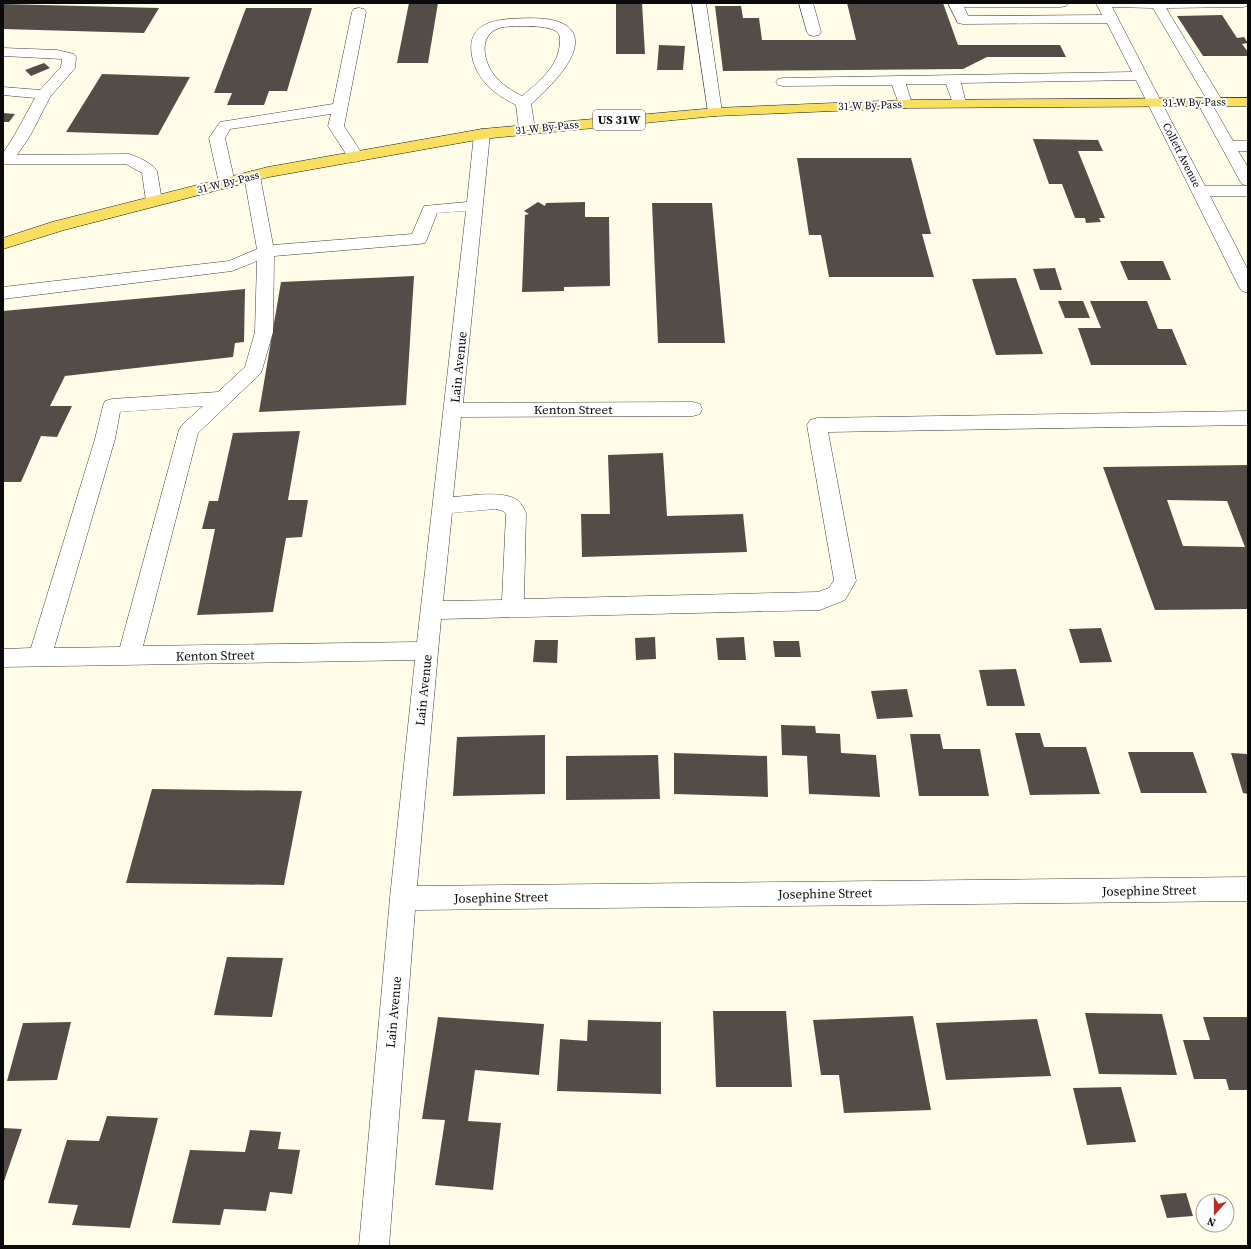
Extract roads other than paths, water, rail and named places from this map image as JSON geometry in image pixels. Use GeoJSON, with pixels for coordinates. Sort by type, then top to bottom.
{"type":"FeatureCollection","features":[{"type":"Feature","properties":{"kind":"main road","name":"31-W By-Pass"},"geometry":{"type":"LineString","coordinates":[[3,244],[58,226],[252,176],[482,134],[715,112],[905,104],[1248,102]]}},
{"type":"Feature","properties":{"kind":"street"},"geometry":{"type":"LineString","coordinates":[[699,3],[715,112]]}},
{"type":"Feature","properties":{"kind":"street"},"geometry":{"type":"LineString","coordinates":[[806,3],[814,32]]}},
{"type":"Feature","properties":{"kind":"street"},"geometry":{"type":"LineString","coordinates":[[1061,3],[955,3],[963,20],[1111,19]]}},
{"type":"Feature","properties":{"kind":"street","name":"Collett Avenue"},"geometry":{"type":"LineString","coordinates":[[1103,3],[1231,251],[1248,287]]}},
{"type":"Feature","properties":{"kind":"street"},"geometry":{"type":"LineString","coordinates":[[1107,3],[1243,3],[1248,12]]}},
{"type":"Feature","properties":{"kind":"street"},"geometry":{"type":"LineString","coordinates":[[1158,4],[1210,102],[1228,146],[1248,182]]}},
{"type":"Feature","properties":{"kind":"street"},"geometry":{"type":"LineString","coordinates":[[356,156],[336,126],[359,12]]}},
{"type":"Feature","properties":{"kind":"street"},"geometry":{"type":"LineString","coordinates":[[522,103],[553,74],[562,61],[568,46],[567,34],[561,28],[545,24],[496,24],[484,31],[477,42],[479,61],[490,81],[508,95],[522,103],[527,129]]}},
{"type":"Feature","properties":{"kind":"street"},"geometry":{"type":"LineString","coordinates":[[3,52],[57,54],[69,57],[68,68],[44,95],[22,136],[4,162]]}},
{"type":"Feature","properties":{"kind":"street"},"geometry":{"type":"LineString","coordinates":[[783,82],[1141,76]]}},
{"type":"Feature","properties":{"kind":"street"},"geometry":{"type":"LineString","coordinates":[[952,78],[959,103]]}},
{"type":"Feature","properties":{"kind":"street"},"geometry":{"type":"LineString","coordinates":[[897,79],[905,104]]}},
{"type":"Feature","properties":{"kind":"street"},"geometry":{"type":"LineString","coordinates":[[3,91],[44,95]]}},
{"type":"Feature","properties":{"kind":"street"},"geometry":{"type":"LineString","coordinates":[[227,183],[217,138],[224,125],[339,108]]}},
{"type":"Feature","properties":{"kind":"street","name":"Lain Avenue"},"geometry":{"type":"LineString","coordinates":[[374,1246],[403,898],[427,651],[482,134]]}},
{"type":"Feature","properties":{"kind":"street"},"geometry":{"type":"LineString","coordinates":[[1228,146],[1248,146]]}},
{"type":"Feature","properties":{"kind":"street"},"geometry":{"type":"LineString","coordinates":[[4,162],[129,160],[149,171],[154,201]]}},
{"type":"Feature","properties":{"kind":"street"},"geometry":{"type":"LineString","coordinates":[[129,656],[189,430],[253,370],[264,332],[266,250],[252,176]]}},
{"type":"Feature","properties":{"kind":"street"},"geometry":{"type":"LineString","coordinates":[[1200,191],[1248,190]]}},
{"type":"Feature","properties":{"kind":"street"},"geometry":{"type":"LineString","coordinates":[[3,293],[232,266],[266,250],[418,239],[430,208],[474,206]]}},
{"type":"Feature","properties":{"kind":"street"},"geometry":{"type":"LineString","coordinates":[[1231,251],[1248,252]]}},
{"type":"Feature","properties":{"kind":"street"},"geometry":{"type":"LineString","coordinates":[[40,657],[105,439],[112,406],[224,398]]}},
{"type":"Feature","properties":{"kind":"street","name":"Kenton Street"},"geometry":{"type":"LineString","coordinates":[[453,410],[693,408]]}},
{"type":"Feature","properties":{"kind":"street"},"geometry":{"type":"LineString","coordinates":[[432,610],[820,601],[837,594],[845,581],[817,425],[1248,418]]}},
{"type":"Feature","properties":{"kind":"street"},"geometry":{"type":"LineString","coordinates":[[443,506],[496,501],[510,505],[516,514],[513,608]]}},
{"type":"Feature","properties":{"kind":"street","name":"Kenton Street"},"geometry":{"type":"LineString","coordinates":[[3,658],[427,651]]}},
{"type":"Feature","properties":{"kind":"street","name":"Josephine Street"},"geometry":{"type":"LineString","coordinates":[[403,898],[1248,888]]}}]}
